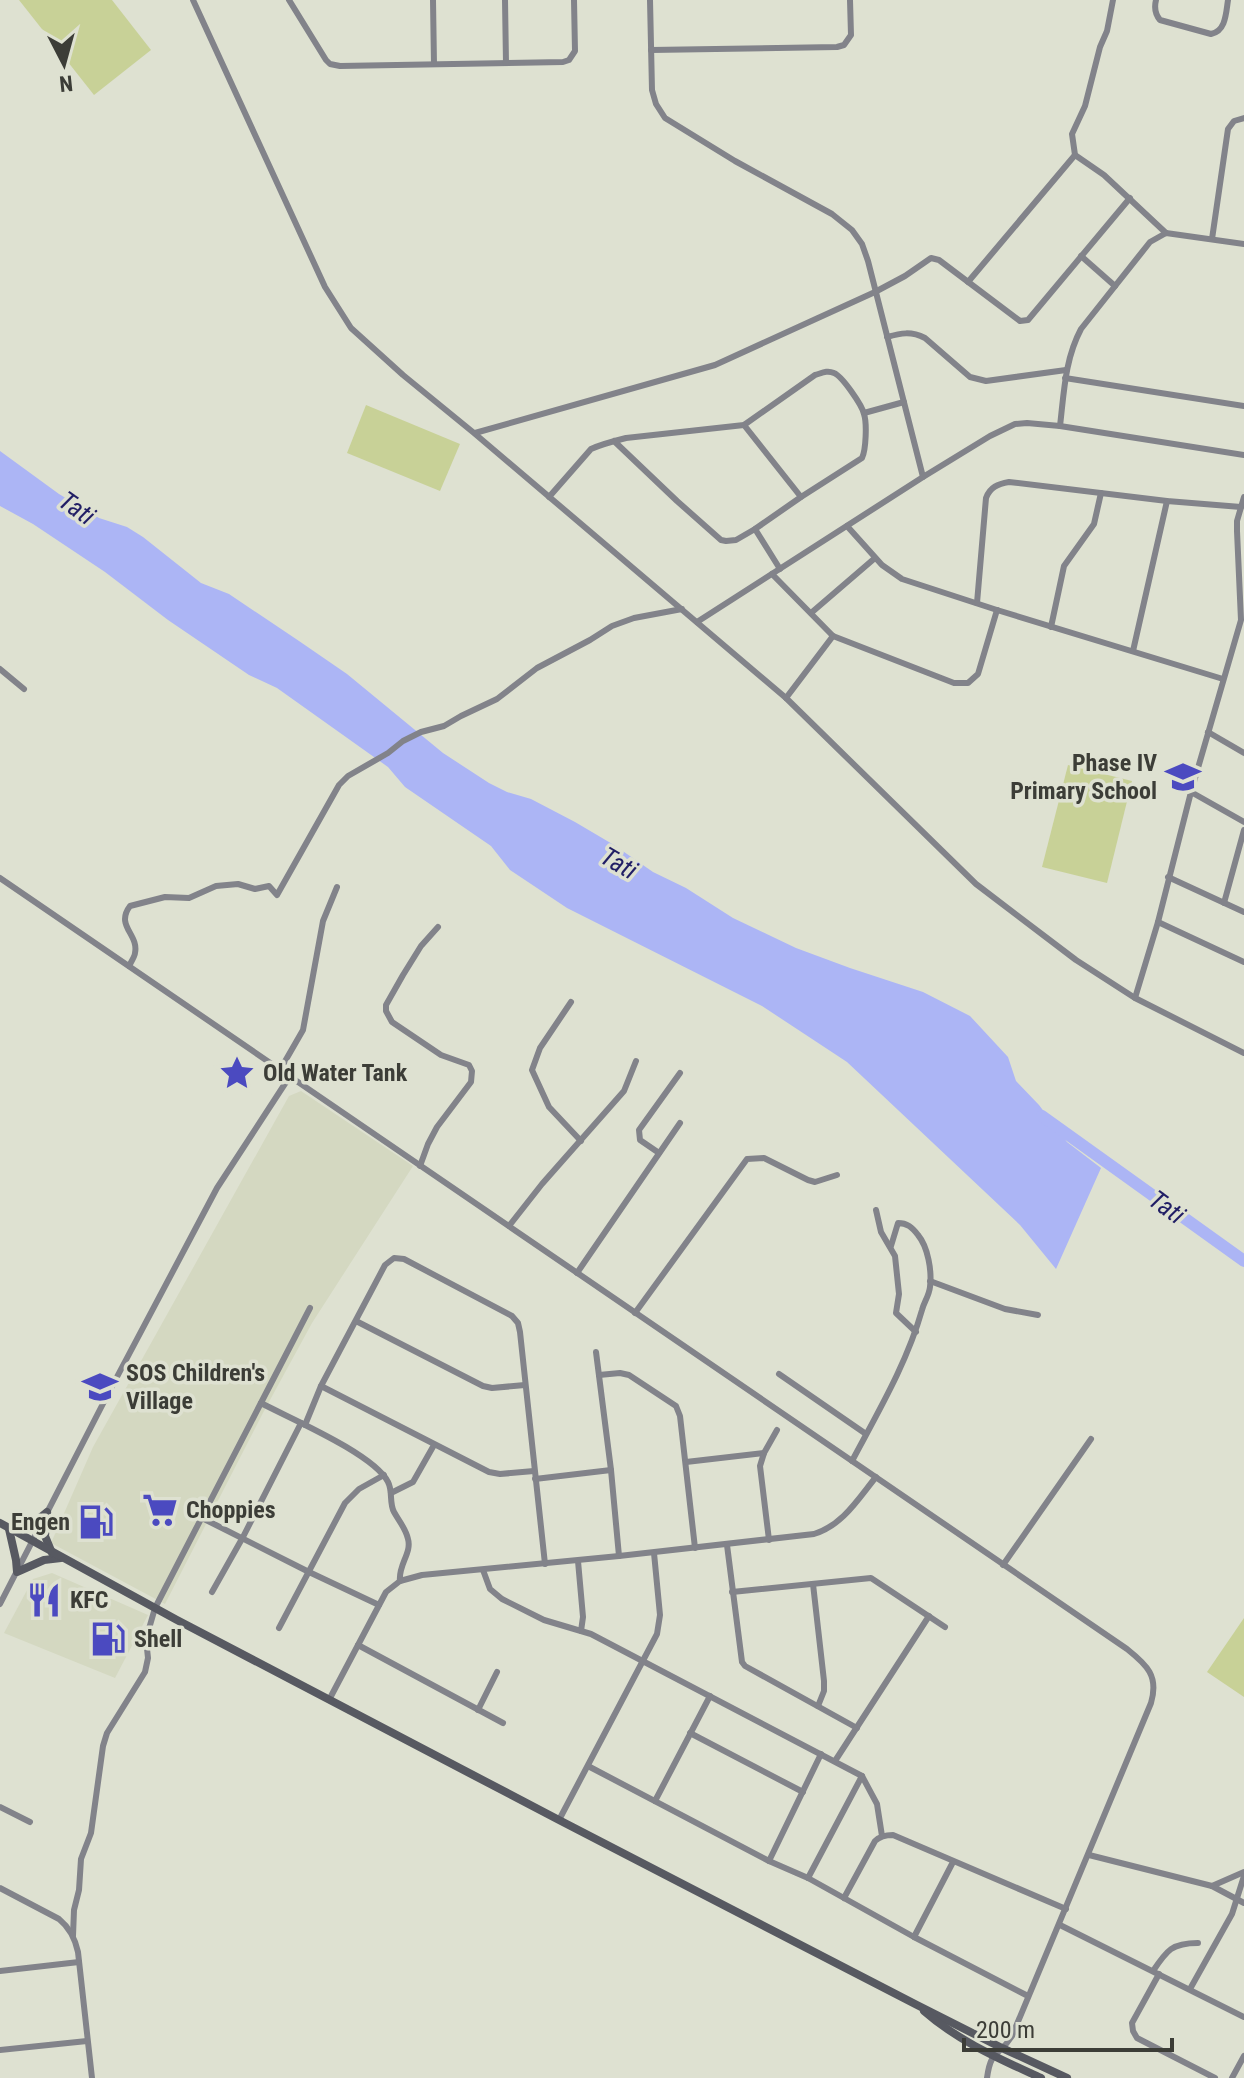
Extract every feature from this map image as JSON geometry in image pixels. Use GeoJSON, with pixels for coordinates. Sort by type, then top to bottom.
{"type":"FeatureCollection","features":[{"type":"Feature","properties":{"kind":"street"},"geometry":{"type":"LineString","coordinates":[[193,0],[325,287],[351,328],[786,698],[976,884],[1076,960],[1135,998],[1244,1053]]}},
{"type":"Feature","properties":{"kind":"street"},"geometry":{"type":"LineString","coordinates":[[289,0],[323,56],[330,64],[340,66],[557,63],[569,60],[575,51],[574,0]]}},
{"type":"Feature","properties":{"kind":"street"},"geometry":{"type":"LineString","coordinates":[[433,0],[434,64]]}},
{"type":"Feature","properties":{"kind":"street"},"geometry":{"type":"LineString","coordinates":[[505,0],[506,63]]}},
{"type":"Feature","properties":{"kind":"street"},"geometry":{"type":"LineString","coordinates":[[650,0],[654,98],[665,118],[832,214],[852,230],[862,244],[923,477]]}},
{"type":"Feature","properties":{"kind":"street"},"geometry":{"type":"LineString","coordinates":[[651,50],[837,47],[844,45],[851,35],[850,0]]}},
{"type":"Feature","properties":{"kind":"street"},"geometry":{"type":"LineString","coordinates":[[1113,0],[1085,106],[1072,134],[1075,155],[1104,175],[1166,233],[1244,244]]}},
{"type":"Feature","properties":{"kind":"street"},"geometry":{"type":"LineString","coordinates":[[1156,0],[1154,7],[1160,20],[1211,34],[1223,27],[1228,0]]}},
{"type":"Feature","properties":{"kind":"street"},"geometry":{"type":"LineString","coordinates":[[1212,239],[1228,129],[1234,121],[1244,118]]}},
{"type":"Feature","properties":{"kind":"street"},"geometry":{"type":"LineString","coordinates":[[968,282],[1075,155]]}},
{"type":"Feature","properties":{"kind":"street"},"geometry":{"type":"LineString","coordinates":[[474,433],[715,365],[875,292],[931,258],[939,260],[1024,322],[1130,198]]}},
{"type":"Feature","properties":{"kind":"street"},"geometry":{"type":"LineString","coordinates":[[1060,426],[1066,374],[1074,342],[1081,329],[1150,242],[1166,233]]}},
{"type":"Feature","properties":{"kind":"street"},"geometry":{"type":"LineString","coordinates":[[1081,256],[1115,286]]}},
{"type":"Feature","properties":{"kind":"street"},"geometry":{"type":"LineString","coordinates":[[887,337],[902,333],[918,334],[977,380],[1066,374],[1244,406]]}},
{"type":"Feature","properties":{"kind":"street"},"geometry":{"type":"LineString","coordinates":[[549,497],[591,449],[614,441],[744,425],[815,375],[827,371],[837,373],[843,379],[864,413],[865,450],[862,458],[736,540],[721,540],[614,441]]}},
{"type":"Feature","properties":{"kind":"street"},"geometry":{"type":"LineString","coordinates":[[864,413],[904,402]]}},
{"type":"Feature","properties":{"kind":"street"},"geometry":{"type":"LineString","coordinates":[[697,622],[1004,428],[1027,423],[1060,426],[1244,455]]}},
{"type":"Feature","properties":{"kind":"street"},"geometry":{"type":"LineString","coordinates":[[744,425],[801,497]]}},
{"type":"Feature","properties":{"kind":"street"},"geometry":{"type":"LineString","coordinates":[[977,603],[986,498],[988,492],[1000,484],[1009,482],[1241,507]]}},
{"type":"Feature","properties":{"kind":"street"},"geometry":{"type":"LineString","coordinates":[[1051,627],[1064,566],[1094,524],[1101,493]]}},
{"type":"Feature","properties":{"kind":"street"},"geometry":{"type":"LineString","coordinates":[[1135,998],[1242,620],[1237,526],[1244,497]]}},
{"type":"Feature","properties":{"kind":"street"},"geometry":{"type":"LineString","coordinates":[[1133,651],[1167,501]]}},
{"type":"Feature","properties":{"kind":"street"},"geometry":{"type":"LineString","coordinates":[[847,526],[882,565],[902,579],[1223,679]]}},
{"type":"Feature","properties":{"kind":"street"},"geometry":{"type":"LineString","coordinates":[[755,529],[780,569]]}},
{"type":"Feature","properties":{"kind":"street"},"geometry":{"type":"LineString","coordinates":[[811,613],[875,558]]}},
{"type":"Feature","properties":{"kind":"street"},"geometry":{"type":"LineString","coordinates":[[772,574],[833,636],[954,683],[968,683],[978,674],[997,610]]}},
{"type":"Feature","properties":{"kind":"street"},"geometry":{"type":"LineString","coordinates":[[129,966],[136,950],[133,938],[126,929],[125,913],[130,906],[165,897],[189,898],[216,886],[234,884],[250,889],[269,886],[277,895],[339,785],[348,776],[403,741],[444,726],[497,699],[537,668],[612,626],[634,618],[682,609]]}},
{"type":"Feature","properties":{"kind":"street"},"geometry":{"type":"LineString","coordinates":[[786,698],[833,636]]}},
{"type":"Feature","properties":{"kind":"street"},"geometry":{"type":"LineString","coordinates":[[0,669],[24,689]]}},
{"type":"Feature","properties":{"kind":"street"},"geometry":{"type":"LineString","coordinates":[[1208,732],[1244,753]]}},
{"type":"Feature","properties":{"kind":"street"},"geometry":{"type":"LineString","coordinates":[[1191,792],[1244,822]]}},
{"type":"Feature","properties":{"kind":"street"},"geometry":{"type":"LineString","coordinates":[[1224,903],[1244,830]]}},
{"type":"Feature","properties":{"kind":"street"},"geometry":{"type":"LineString","coordinates":[[1168,877],[1244,912]]}},
{"type":"Feature","properties":{"kind":"street"},"geometry":{"type":"LineString","coordinates":[[0,878],[1144,1663],[1153,1681],[1151,1703],[1012,2036],[993,2055],[987,2078]]}},
{"type":"Feature","properties":{"kind":"street"},"geometry":{"type":"LineString","coordinates":[[280,1070],[303,1030],[323,921],[337,887]]}},
{"type":"Feature","properties":{"kind":"street"},"geometry":{"type":"LineString","coordinates":[[1158,922],[1244,962]]}},
{"type":"Feature","properties":{"kind":"street"},"geometry":{"type":"LineString","coordinates":[[420,1166],[437,1127],[471,1082],[472,1071],[469,1065],[441,1055],[392,1022],[386,1005],[421,946],[438,927]]}},
{"type":"Feature","properties":{"kind":"street"},"geometry":{"type":"LineString","coordinates":[[571,1002],[540,1048],[532,1070],[549,1107],[581,1141]]}},
{"type":"Feature","properties":{"kind":"street"},"geometry":{"type":"LineString","coordinates":[[509,1226],[624,1091],[636,1061]]}},
{"type":"Feature","properties":{"kind":"street"},"geometry":{"type":"LineString","coordinates":[[659,1153],[640,1140],[639,1130],[680,1073]]}},
{"type":"Feature","properties":{"kind":"street"},"geometry":{"type":"LineString","coordinates":[[0,1604],[217,1188],[290,1076]]}},
{"type":"Feature","properties":{"kind":"street"},"geometry":{"type":"LineString","coordinates":[[577,1273],[680,1123]]}},
{"type":"Feature","properties":{"kind":"street"},"geometry":{"type":"LineString","coordinates":[[635,1313],[747,1159],[764,1158],[815,1182],[837,1175]]}},
{"type":"Feature","properties":{"kind":"street"},"geometry":{"type":"LineString","coordinates":[[876,1210],[881,1232],[895,1256],[898,1277],[896,1313],[916,1332]]}},
{"type":"Feature","properties":{"kind":"street"},"geometry":{"type":"LineString","coordinates":[[852,1461],[886,1398],[928,1297],[930,1281],[926,1248],[914,1229],[898,1223],[891,1246]]}},
{"type":"Feature","properties":{"kind":"street"},"geometry":{"type":"LineString","coordinates":[[212,1592],[385,1265],[394,1258],[404,1259],[516,1319],[520,1332],[545,1564]]}},
{"type":"Feature","properties":{"kind":"street"},"geometry":{"type":"LineString","coordinates":[[930,1281],[1005,1309],[1038,1315]]}},
{"type":"Feature","properties":{"kind":"street"},"geometry":{"type":"LineString","coordinates":[[92,2078],[79,1962],[73,1936],[81,1859],[91,1833],[103,1746],[107,1733],[145,1672],[148,1658],[146,1639],[155,1608],[310,1308]]}},
{"type":"Feature","properties":{"kind":"street"},"geometry":{"type":"LineString","coordinates":[[356,1321],[483,1386],[525,1385]]}},
{"type":"Feature","properties":{"kind":"street"},"geometry":{"type":"LineString","coordinates":[[596,1352],[619,1556]]}},
{"type":"Feature","properties":{"kind":"street"},"geometry":{"type":"LineString","coordinates":[[779,1374],[866,1434]]}},
{"type":"Feature","properties":{"kind":"street"},"geometry":{"type":"LineString","coordinates":[[599,1375],[629,1375],[676,1406],[680,1416],[695,1548]]}},
{"type":"Feature","properties":{"kind":"street"},"geometry":{"type":"LineString","coordinates":[[321,1386],[489,1472],[535,1475],[611,1470]]}},
{"type":"Feature","properties":{"kind":"street"},"geometry":{"type":"LineString","coordinates":[[261,1403],[365,1458],[384,1475],[391,1493],[392,1509],[409,1542],[400,1567],[400,1581]]}},
{"type":"Feature","properties":{"kind":"street"},"geometry":{"type":"LineString","coordinates":[[769,1540],[760,1466],[777,1430]]}},
{"type":"Feature","properties":{"kind":"street"},"geometry":{"type":"LineString","coordinates":[[1003,1565],[1091,1439]]}},
{"type":"Feature","properties":{"kind":"street"},"geometry":{"type":"LineString","coordinates":[[391,1493],[413,1482],[434,1445]]}},
{"type":"Feature","properties":{"kind":"street"},"geometry":{"type":"LineString","coordinates":[[686,1462],[764,1453]]}},
{"type":"Feature","properties":{"kind":"street"},"geometry":{"type":"LineString","coordinates":[[279,1628],[345,1503],[359,1489],[384,1475]]}},
{"type":"Feature","properties":{"kind":"street"},"geometry":{"type":"LineString","coordinates":[[329,1700],[386,1592],[400,1581],[422,1575],[814,1534],[826,1531],[843,1517],[876,1477]]}},
{"type":"Feature","properties":{"kind":"street"},"geometry":{"type":"LineString","coordinates":[[4,1526],[31,1525],[47,1512]]}},
{"type":"Feature","properties":{"kind":"street"},"geometry":{"type":"LineString","coordinates":[[47,1512],[45,1536],[52,1553]]}},
{"type":"Feature","properties":{"kind":"street"},"geometry":{"type":"LineString","coordinates":[[202,1518],[379,1605]]}},
{"type":"Feature","properties":{"kind":"street"},"geometry":{"type":"LineString","coordinates":[[4,1526],[559,1820],[917,2005],[1067,2078]]}},
{"type":"Feature","properties":{"kind":"street"},"geometry":{"type":"LineString","coordinates":[[4,1526],[17,1572]]}},
{"type":"Feature","properties":{"kind":"street"},"geometry":{"type":"LineString","coordinates":[[727,1545],[742,1662],[857,1728]]}},
{"type":"Feature","properties":{"kind":"street"},"geometry":{"type":"LineString","coordinates":[[559,1820],[660,1625],[654,1553]]}},
{"type":"Feature","properties":{"kind":"street"},"geometry":{"type":"LineString","coordinates":[[17,1572],[44,1560],[62,1558]]}},
{"type":"Feature","properties":{"kind":"street"},"geometry":{"type":"LineString","coordinates":[[578,1561],[583,1617],[581,1631]]}},
{"type":"Feature","properties":{"kind":"street"},"geometry":{"type":"LineString","coordinates":[[483,1570],[490,1589],[502,1599],[544,1620],[591,1634],[644,1660],[862,1776],[877,1804],[882,1836]]}},
{"type":"Feature","properties":{"kind":"street"},"geometry":{"type":"LineString","coordinates":[[732,1592],[871,1578],[945,1627]]}},
{"type":"Feature","properties":{"kind":"street"},"geometry":{"type":"LineString","coordinates":[[813,1584],[824,1681],[818,1706]]}},
{"type":"Feature","properties":{"kind":"street"},"geometry":{"type":"LineString","coordinates":[[835,1761],[929,1616]]}},
{"type":"Feature","properties":{"kind":"street"},"geometry":{"type":"LineString","coordinates":[[358,1645],[503,1723]]}},
{"type":"Feature","properties":{"kind":"street"},"geometry":{"type":"LineString","coordinates":[[478,1710],[497,1672]]}},
{"type":"Feature","properties":{"kind":"street"},"geometry":{"type":"LineString","coordinates":[[655,1801],[710,1696]]}},
{"type":"Feature","properties":{"kind":"street"},"geometry":{"type":"LineString","coordinates":[[690,1733],[803,1792]]}},
{"type":"Feature","properties":{"kind":"street"},"geometry":{"type":"LineString","coordinates":[[769,1861],[821,1754]]}},
{"type":"Feature","properties":{"kind":"street"},"geometry":{"type":"LineString","coordinates":[[588,1766],[769,1861],[808,1878],[1028,1996]]}},
{"type":"Feature","properties":{"kind":"street"},"geometry":{"type":"LineString","coordinates":[[808,1878],[862,1776]]}},
{"type":"Feature","properties":{"kind":"street"},"geometry":{"type":"LineString","coordinates":[[0,1807],[30,1822]]}},
{"type":"Feature","properties":{"kind":"street"},"geometry":{"type":"LineString","coordinates":[[844,1898],[875,1841],[882,1836],[893,1835],[1066,1909]]}},
{"type":"Feature","properties":{"kind":"street"},"geometry":{"type":"LineString","coordinates":[[1089,1855],[1212,1886],[1241,1901]]}},
{"type":"Feature","properties":{"kind":"street"},"geometry":{"type":"LineString","coordinates":[[914,1937],[953,1862]]}},
{"type":"Feature","properties":{"kind":"street"},"geometry":{"type":"LineString","coordinates":[[1190,1989],[1241,1901],[1244,1874],[1212,1886]]}},
{"type":"Feature","properties":{"kind":"street"},"geometry":{"type":"LineString","coordinates":[[0,1888],[59,1919],[73,1936]]}},
{"type":"Feature","properties":{"kind":"street"},"geometry":{"type":"LineString","coordinates":[[1060,1925],[1244,2017]]}},
{"type":"Feature","properties":{"kind":"street"},"geometry":{"type":"LineString","coordinates":[[1198,1943],[1171,1947],[1132,2023],[1133,2031],[1137,2038],[1215,2078]]}},
{"type":"Feature","properties":{"kind":"street"},"geometry":{"type":"LineString","coordinates":[[0,1971],[79,1962]]}},
{"type":"Feature","properties":{"kind":"street"},"geometry":{"type":"LineString","coordinates":[[917,2005],[965,2041],[1041,2078]]}},
{"type":"Feature","properties":{"kind":"street"},"geometry":{"type":"LineString","coordinates":[[0,2050],[87,2041]]}},
{"type":"Feature","properties":{"kind":"street"},"geometry":{"type":"LineString","coordinates":[[1235,2077],[1244,2056]]}},
{"type":"Feature","properties":{"kind":"shaded area"},"geometry":{"type":"Polygon","coordinates":[[[301,1091],[413,1166],[312,1323],[165,1604],[51,1543],[93,1447],[289,1096],[301,1091]]]}},
{"type":"Feature","properties":{"kind":"shaded area"},"geometry":{"type":"Polygon","coordinates":[[[52,1573],[148,1615],[115,1678],[4,1633],[33,1579],[52,1573]]]}},
{"type":"Feature","properties":{"kind":"green space"},"geometry":{"type":"Polygon","coordinates":[[[19,0],[112,0],[151,50],[94,95],[19,0]]]}},
{"type":"Feature","properties":{"kind":"green space"},"geometry":{"type":"Polygon","coordinates":[[[366,405],[460,444],[440,491],[347,453],[366,405]]]}},
{"type":"Feature","properties":{"kind":"green space"},"geometry":{"type":"Polygon","coordinates":[[[1068,765],[1132,781],[1107,883],[1042,867],[1068,765]]]}},
{"type":"Feature","properties":{"kind":"green space"},"geometry":{"type":"Polygon","coordinates":[[[1244,1618],[1244,1697],[1207,1672],[1244,1618]]]}},
{"type":"Feature","properties":{"kind":"water"},"geometry":{"type":"Polygon","coordinates":[[[0,451],[59,494],[99,518],[127,527],[201,583],[229,594],[299,641],[347,674],[443,753],[489,783],[531,799],[575,822],[733,918],[796,948],[923,992],[970,1016],[1008,1057],[1016,1081],[1067,1142],[1101,1168],[1056,1269],[1020,1225],[847,1062],[762,1006],[567,908],[510,870],[491,846],[405,787],[388,767],[277,688],[249,675],[105,572],[0,506],[0,451]]]}},
{"type":"Feature","properties":{"kind":"waterway","name":"Tati"},"geometry":{"type":"LineString","coordinates":[[1042,1116],[1244,1261]]}},
{"type":"Feature","properties":{"kind":"place","name":"Phase IV Primary School"},"geometry":{"type":"Point","coordinates":[1183,777]}},
{"type":"Feature","properties":{"kind":"place","name":"Old Water Tank"},"geometry":{"type":"Point","coordinates":[237,1073]}},
{"type":"Feature","properties":{"kind":"place","name":"SOS Children's Village"},"geometry":{"type":"Point","coordinates":[100,1387]}},
{"type":"Feature","properties":{"kind":"place","name":"Choppies"},"geometry":{"type":"Point","coordinates":[160,1510]}},
{"type":"Feature","properties":{"kind":"place","name":"Engen"},"geometry":{"type":"Point","coordinates":[96,1522]}},
{"type":"Feature","properties":{"kind":"place","name":"KFC"},"geometry":{"type":"Point","coordinates":[44,1600]}},
{"type":"Feature","properties":{"kind":"place","name":"Shell"},"geometry":{"type":"Point","coordinates":[108,1639]}}]}
